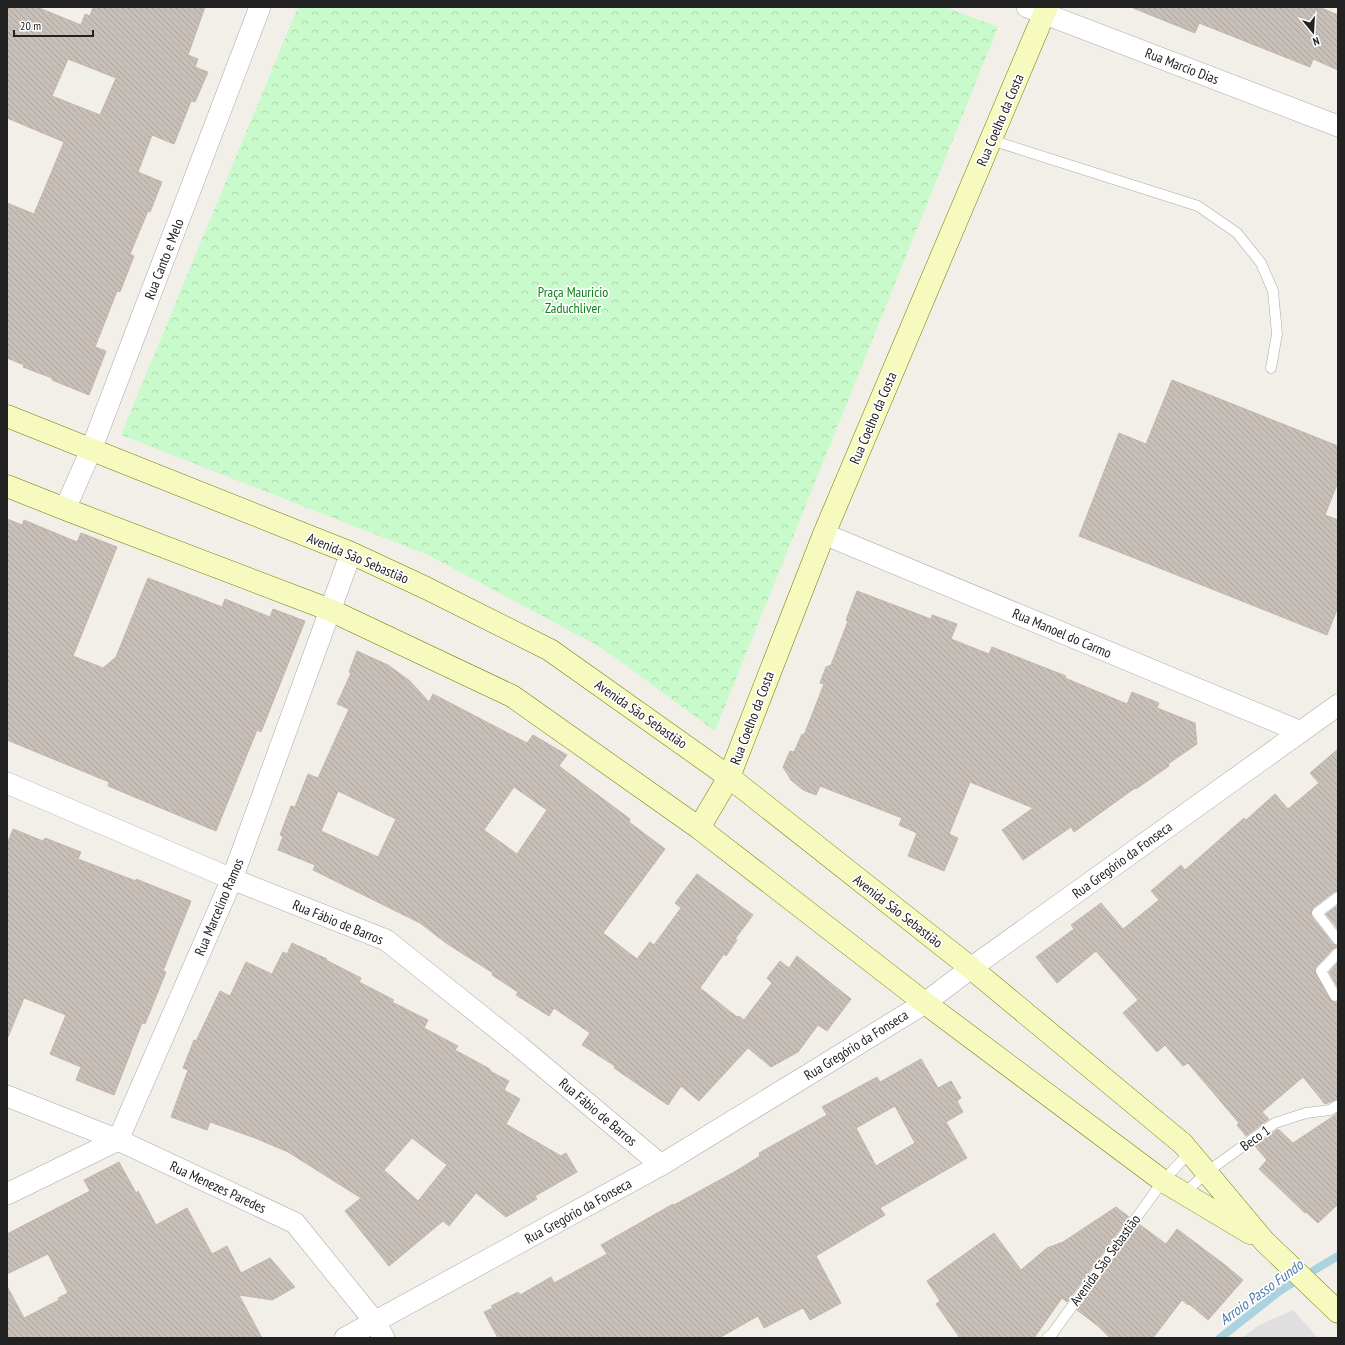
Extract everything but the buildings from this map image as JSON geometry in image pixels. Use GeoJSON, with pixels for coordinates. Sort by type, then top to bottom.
{"type":"FeatureCollection","features":[{"type":"Feature","properties":{"kind":"street","name":"Rua Canto e Melo"},"geometry":{"type":"LineString","coordinates":[[65,509],[91,450],[260,7]]}},
{"type":"Feature","properties":{"kind":"street","name":"Rua Marcio Dias"},"geometry":{"type":"LineString","coordinates":[[1040,9],[1338,126]]}},
{"type":"Feature","properties":{"kind":"street","name":"Rua Coelho da Costa"},"geometry":{"type":"LineString","coordinates":[[699,828],[729,777],[824,534],[991,140],[1040,9]]}},
{"type":"Feature","properties":{"kind":"street","name":"Avenida São Sebastião"},"geometry":{"type":"LineString","coordinates":[[7,416],[351,553],[426,588],[550,650],[729,777],[971,968],[1183,1144],[1264,1242]]}},
{"type":"Feature","properties":{"kind":"street"},"geometry":{"type":"LineString","coordinates":[[7,486],[330,610],[512,696],[699,828],[925,1003],[1163,1181],[1264,1242],[1338,1312]]}},
{"type":"Feature","properties":{"kind":"street","name":"Rua Manoel do Carmo"},"geometry":{"type":"LineString","coordinates":[[824,534],[1301,732]]}},
{"type":"Feature","properties":{"kind":"street","name":"Rua Marcelino Ramos"},"geometry":{"type":"LineString","coordinates":[[118,1140],[232,879],[351,553]]}},
{"type":"Feature","properties":{"kind":"street","name":"Rua Gregório da Fonseca"},"geometry":{"type":"LineString","coordinates":[[345,1338],[379,1330],[661,1165],[925,1003],[971,968],[1338,705]]}},
{"type":"Feature","properties":{"kind":"street","name":"Rua Fábio de Barros"},"geometry":{"type":"LineString","coordinates":[[7,783],[232,879],[386,940],[519,1046],[661,1165]]}},
{"type":"Feature","properties":{"kind":"street","name":"Rua Menezes Paredes"},"geometry":{"type":"LineString","coordinates":[[7,1096],[118,1140],[295,1223],[379,1330]]}},
{"type":"Feature","properties":{"kind":"street"},"geometry":{"type":"LineString","coordinates":[[7,1194],[118,1140]]}},
{"type":"Feature","properties":{"kind":"lane"},"geometry":{"type":"LineString","coordinates":[[991,140],[1198,206],[1238,233],[1261,263],[1273,291],[1277,334],[1271,368]]}},
{"type":"Feature","properties":{"kind":"lane"},"geometry":{"type":"LineString","coordinates":[[1338,897],[1317,913],[1338,940]]}},
{"type":"Feature","properties":{"kind":"lane"},"geometry":{"type":"LineString","coordinates":[[1335,996],[1321,971],[1338,954]]}},
{"type":"Feature","properties":{"kind":"lane","name":"Beco 1"},"geometry":{"type":"LineString","coordinates":[[1184,1194],[1207,1172],[1276,1123],[1306,1113],[1330,1110],[1338,1105]]}},
{"type":"Feature","properties":{"kind":"lane","name":"Avenida São Sebastião"},"geometry":{"type":"LineString","coordinates":[[1047,1338],[1056,1328],[1163,1181],[1190,1152]]}},
{"type":"Feature","properties":{"kind":"shaded area"},"geometry":{"type":"Polygon","coordinates":[[[1293,1310],[1318,1338],[1242,1338],[1259,1325],[1293,1310]]]}},
{"type":"Feature","properties":{"kind":"green space","name":"Praça Mauricio Zaduchliver"},"geometry":{"type":"Polygon","coordinates":[[[298,7],[945,7],[998,27],[715,731],[602,648],[428,555],[121,435],[298,7]]]}},
{"type":"Feature","properties":{"kind":"waterway","name":"Arroio Passo Fundo"},"geometry":{"type":"LineString","coordinates":[[1220,1338],[1281,1290],[1338,1256]]}}]}
